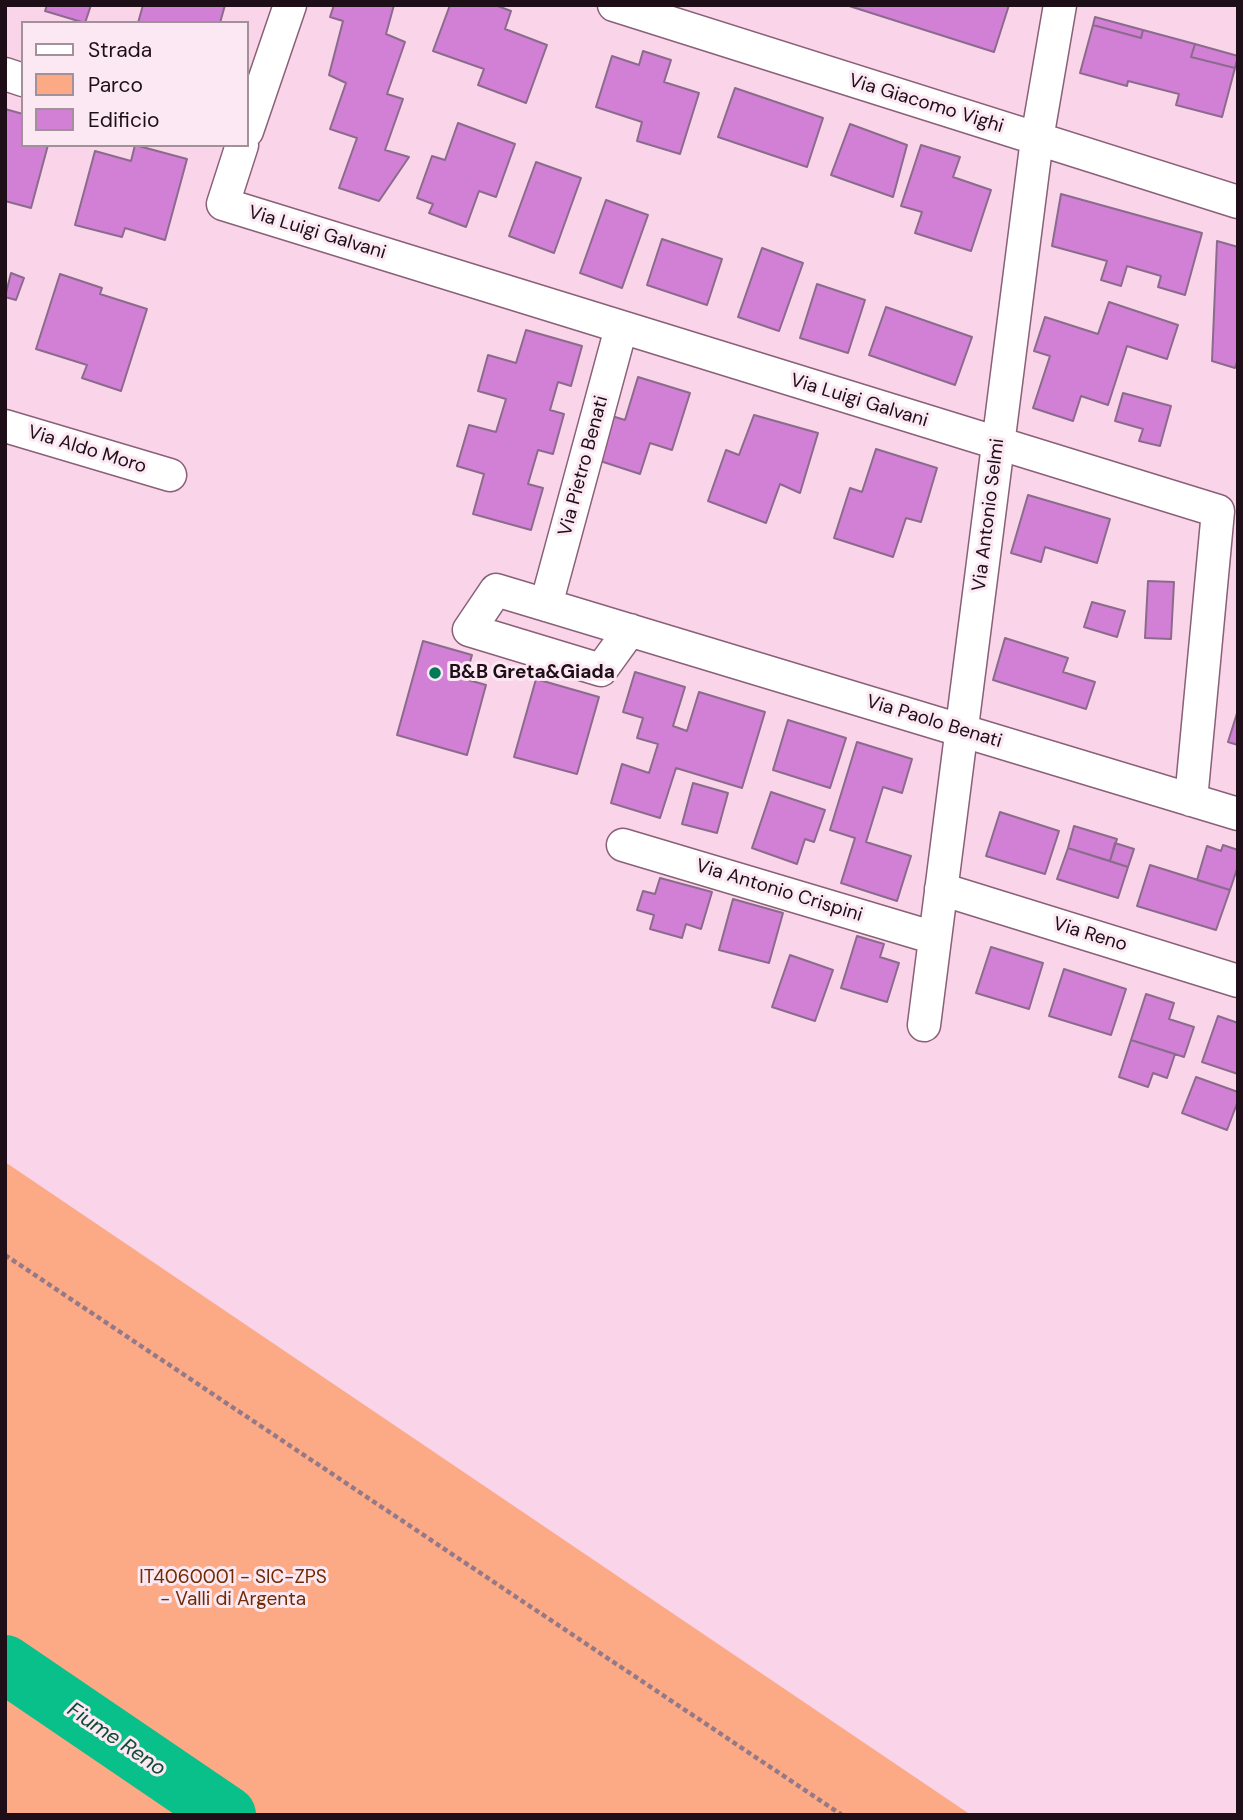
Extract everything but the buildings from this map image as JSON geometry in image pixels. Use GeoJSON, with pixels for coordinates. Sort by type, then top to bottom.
{"type":"FeatureCollection","features":[{"type":"Feature","properties":{"kind":"street"},"geometry":{"type":"LineString","coordinates":[[248,119],[290,5]]}},
{"type":"Feature","properties":{"kind":"street","name":"Via Giacomo Vighi"},"geometry":{"type":"LineString","coordinates":[[614,5],[1238,202]]}},
{"type":"Feature","properties":{"kind":"street","name":"Via Antonio Selmi"},"geometry":{"type":"LineString","coordinates":[[924,1025],[1037,139],[1060,5]]}},
{"type":"Feature","properties":{"kind":"street","name":"Via Luigi Galvani"},"geometry":{"type":"LineString","coordinates":[[238,147],[223,204],[1218,511],[1191,800]]}},
{"type":"Feature","properties":{"kind":"street","name":"Via Pietro Benati"},"geometry":{"type":"LineString","coordinates":[[546,605],[621,328]]}},
{"type":"Feature","properties":{"kind":"street","name":"Via Aldo Moro"},"geometry":{"type":"LineString","coordinates":[[5,426],[170,475]]}},
{"type":"Feature","properties":{"kind":"street","name":"Via Paolo Benati"},"geometry":{"type":"LineString","coordinates":[[630,631],[601,670],[469,630],[496,590],[1238,814]]}},
{"type":"Feature","properties":{"kind":"street","name":"Via Antonio Crispini"},"geometry":{"type":"LineString","coordinates":[[623,845],[935,938]]}},
{"type":"Feature","properties":{"kind":"street","name":"Via Reno"},"geometry":{"type":"LineString","coordinates":[[942,889],[1238,981]]}},
{"type":"Feature","properties":{"kind":"path"},"geometry":{"type":"LineString","coordinates":[[5,1255],[842,1815]]}},
{"type":"Feature","properties":{"kind":"green space","name":"IT4060001 - SIC-ZPS - Valli di Argenta"},"geometry":{"type":"Polygon","coordinates":[[[5,1162],[971,1815],[5,1815],[5,1162]]]}},
{"type":"Feature","properties":{"kind":"waterway","name":"Fiume Reno"},"geometry":{"type":"LineString","coordinates":[[5,1664],[227,1815]]}},
{"type":"Feature","properties":{"kind":"place","name":"B&B Greta&Giada"},"geometry":{"type":"Point","coordinates":[435,673]}}]}
